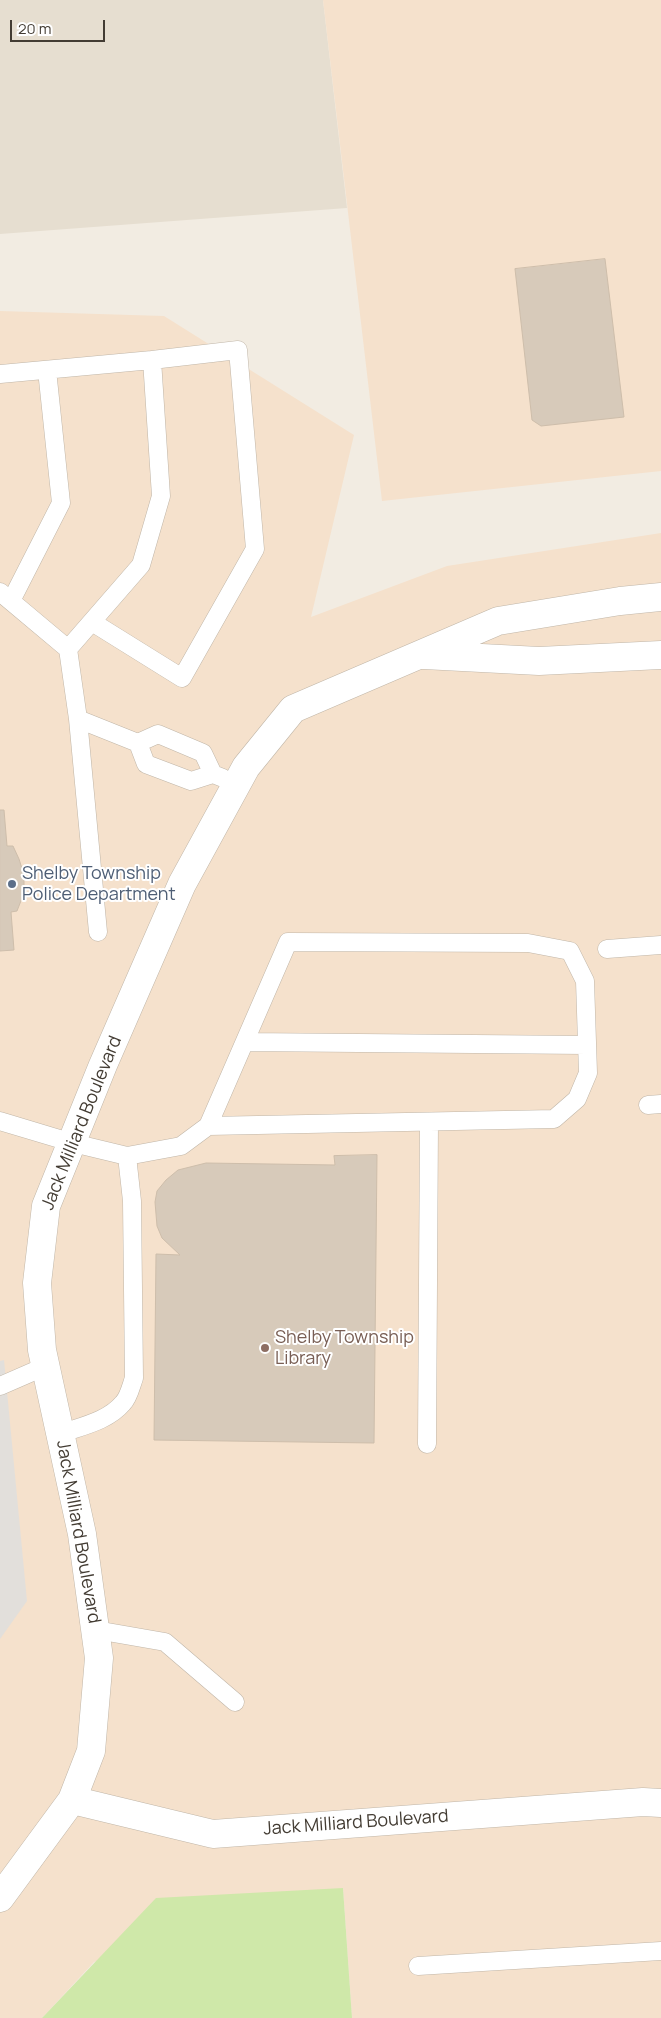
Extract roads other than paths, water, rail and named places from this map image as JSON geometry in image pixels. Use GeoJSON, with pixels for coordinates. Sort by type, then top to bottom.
{"type":"FeatureCollection","features":[{"type":"Feature","properties":{"kind":"street","name":"Jack Milliard Boulevard"},"geometry":{"type":"LineString","coordinates":[[0,1898],[72,1800],[91,1751],[99,1658],[82,1534],[42,1350],[37,1283],[46,1206],[103,1065],[182,884],[225,779],[246,768],[293,709],[498,621],[620,601],[661,597]]}},
{"type":"Feature","properties":{"kind":"street","name":"Jack Milliard Boulevard"},"geometry":{"type":"LineString","coordinates":[[418,655],[540,662],[661,655]]}},
{"type":"Feature","properties":{"kind":"street","name":"Jack Milliard Boulevard"},"geometry":{"type":"LineString","coordinates":[[72,1800],[213,1834],[655,1800]]}},
{"type":"Feature","properties":{"kind":"lane"},"geometry":{"type":"LineString","coordinates":[[0,374],[238,350],[255,549],[182,678],[92,622]]}},
{"type":"Feature","properties":{"kind":"lane"},"geometry":{"type":"LineString","coordinates":[[68,649],[141,565],[161,496],[152,360]]}},
{"type":"Feature","properties":{"kind":"lane"},"geometry":{"type":"LineString","coordinates":[[48,370],[61,504],[5,596],[68,649],[78,718],[98,932]]}},
{"type":"Feature","properties":{"kind":"lane"},"geometry":{"type":"LineString","coordinates":[[78,718],[138,743],[146,764],[191,781],[225,779]]}},
{"type":"Feature","properties":{"kind":"lane"},"geometry":{"type":"LineString","coordinates":[[138,743],[158,734],[203,753],[225,779]]}},
{"type":"Feature","properties":{"kind":"lane"},"geometry":{"type":"LineString","coordinates":[[0,1121],[73,1143],[126,1156],[181,1146],[208,1126],[288,942],[528,943],[570,951],[585,980],[588,1073],[577,1099],[554,1119],[208,1126]]}},
{"type":"Feature","properties":{"kind":"lane"},"geometry":{"type":"LineString","coordinates":[[607,950],[661,945]]}},
{"type":"Feature","properties":{"kind":"lane"},"geometry":{"type":"LineString","coordinates":[[245,1042],[587,1045]]}},
{"type":"Feature","properties":{"kind":"lane"},"geometry":{"type":"LineString","coordinates":[[427,1444],[429,1122]]}},
{"type":"Feature","properties":{"kind":"lane"},"geometry":{"type":"LineString","coordinates":[[60,1434],[103,1419],[124,1402],[134,1378],[132,1201],[126,1156]]}},
{"type":"Feature","properties":{"kind":"lane"},"geometry":{"type":"LineString","coordinates":[[0,1386],[46,1366]]}},
{"type":"Feature","properties":{"kind":"lane"},"geometry":{"type":"LineString","coordinates":[[96,1630],[165,1642],[235,1702]]}},
{"type":"Feature","properties":{"kind":"lane"},"geometry":{"type":"LineString","coordinates":[[418,1966],[661,1951]]}},
{"type":"Feature","properties":{"kind":"place","name":"Shelby Township Police Department"},"geometry":{"type":"Point","coordinates":[12,884]}},
{"type":"Feature","properties":{"kind":"place","name":"Shelby Township Library"},"geometry":{"type":"Point","coordinates":[265,1348]}}]}
